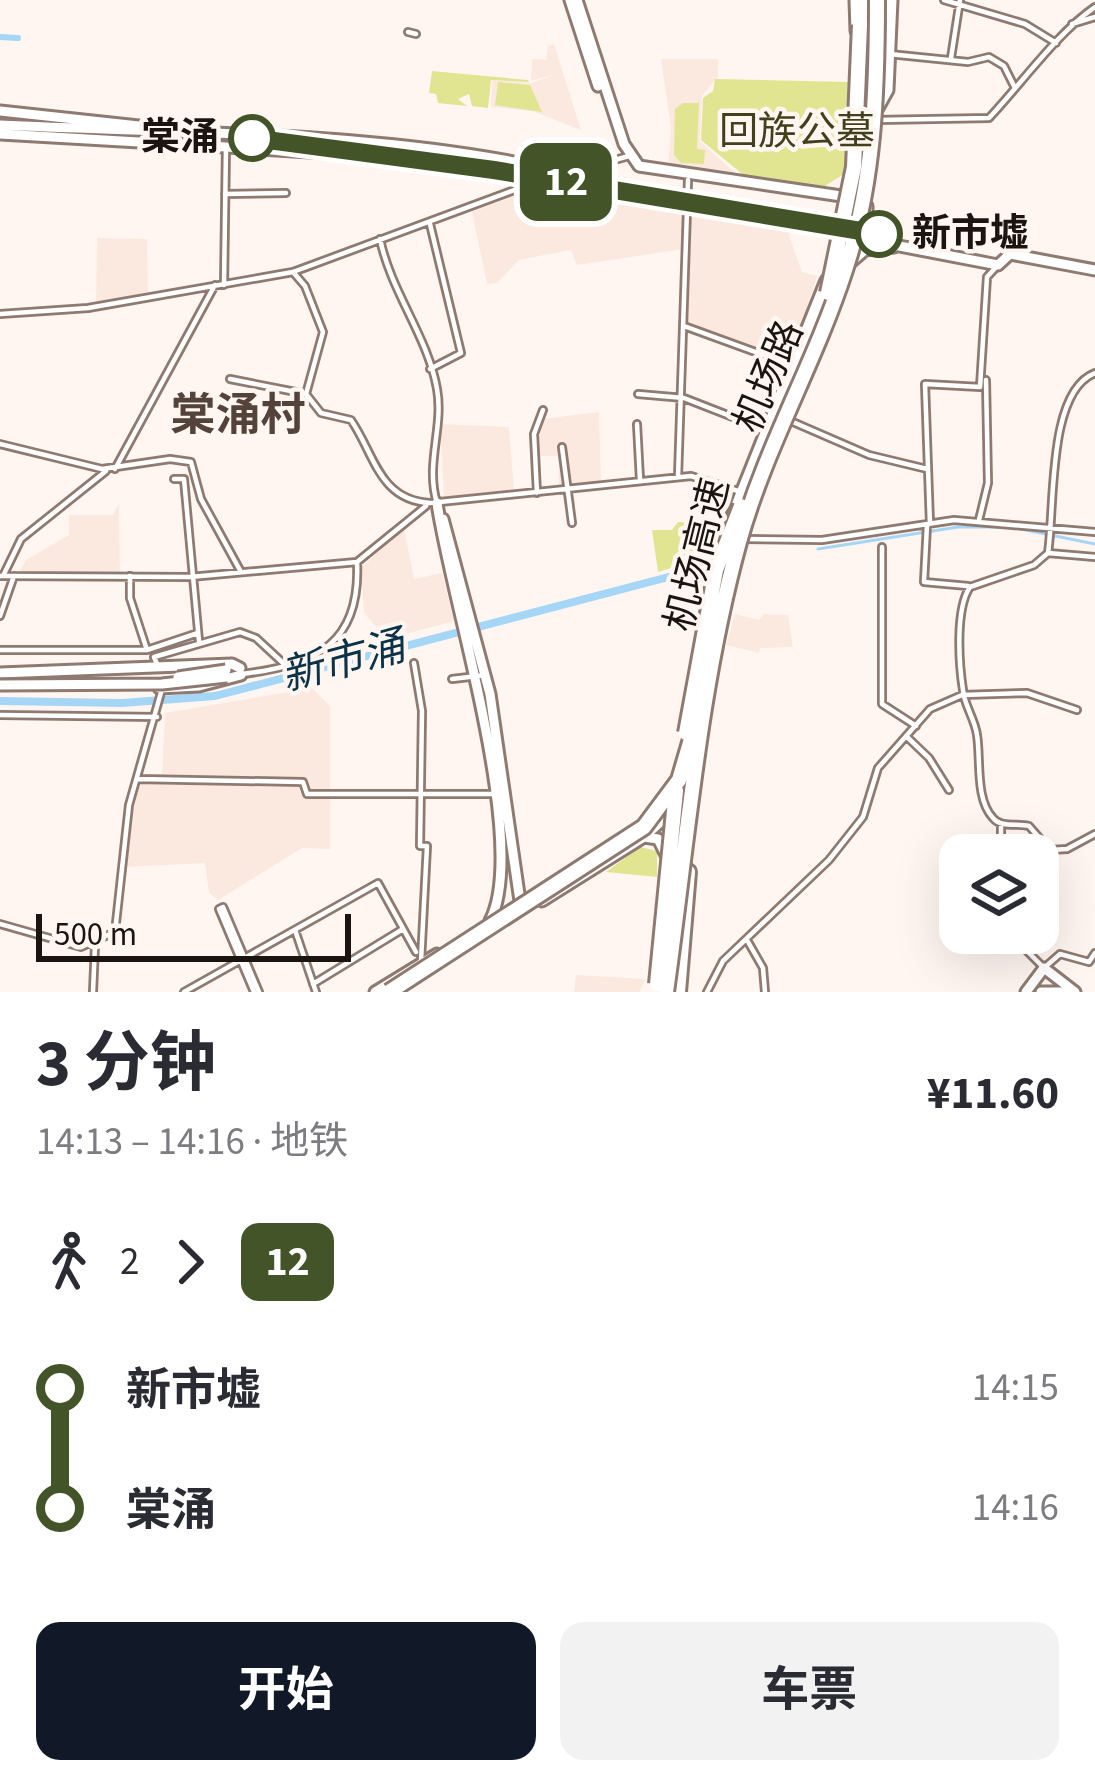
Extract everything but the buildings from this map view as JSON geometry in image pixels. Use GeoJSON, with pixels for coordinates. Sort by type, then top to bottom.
{"type":"FeatureCollection","features":[{"type":"Feature","properties":{"kind":"highway"},"geometry":{"type":"LineString","coordinates":[[828,293],[856,149],[860,25],[874,2]]}},
{"type":"Feature","properties":{"kind":"highway","name":"机场路"},"geometry":{"type":"LineString","coordinates":[[861,203],[858,169],[874,2]]}},
{"type":"Feature","properties":{"kind":"highway","name":"机场路"},"geometry":{"type":"LineString","coordinates":[[662,991],[680,885],[675,845],[745,539],[861,203],[878,114],[874,2]]}},
{"type":"Feature","properties":{"kind":"highway","name":"机场高速"},"geometry":{"type":"LineString","coordinates":[[662,991],[718,639],[738,547],[770,451],[843,266],[870,160],[874,2]]}},
{"type":"Feature","properties":{"kind":"highway","name":"机场高速"},"geometry":{"type":"LineString","coordinates":[[392,992],[620,846],[668,800],[693,740],[712,618],[741,499],[828,293],[861,164],[874,2]]}},
{"type":"Feature","properties":{"kind":"highway","name":"机场路"},"geometry":{"type":"LineString","coordinates":[[721,575],[741,499],[807,335],[820,284],[843,266]]}},
{"type":"Feature","properties":{"kind":"highway"},"geometry":{"type":"LineString","coordinates":[[662,991],[674,806],[716,570],[741,499]]}},
{"type":"Feature","properties":{"kind":"highway"},"geometry":{"type":"LineString","coordinates":[[662,991],[680,801],[712,646],[721,575]]}},
{"type":"Feature","properties":{"kind":"highway"},"geometry":{"type":"LineString","coordinates":[[662,882],[674,879],[680,885]]}},
{"type":"Feature","properties":{"kind":"main road"},"geometry":{"type":"LineString","coordinates":[[573,0],[626,157],[639,172],[819,192],[861,203],[890,244],[999,266]]}},
{"type":"Feature","properties":{"kind":"main road"},"geometry":{"type":"LineString","coordinates":[[874,2],[889,54],[888,89],[878,114]]}},
{"type":"Feature","properties":{"kind":"main road"},"geometry":{"type":"LineString","coordinates":[[0,118],[176,139],[500,157],[567,173]]}},
{"type":"Feature","properties":{"kind":"main road"},"geometry":{"type":"LineString","coordinates":[[0,118],[226,147],[345,148]]}},
{"type":"Feature","properties":{"kind":"main road"},"geometry":{"type":"LineString","coordinates":[[0,137],[129,135]]}},
{"type":"Feature","properties":{"kind":"main road"},"geometry":{"type":"LineString","coordinates":[[0,137],[176,139]]}},
{"type":"Feature","properties":{"kind":"main road"},"geometry":{"type":"LineString","coordinates":[[819,192],[843,184],[858,169]]}},
{"type":"Feature","properties":{"kind":"main road"},"geometry":{"type":"LineString","coordinates":[[696,179],[861,203]]}},
{"type":"Feature","properties":{"kind":"main road"},"geometry":{"type":"LineString","coordinates":[[843,266],[866,250],[890,246],[999,266],[1010,258],[1095,274]]}},
{"type":"Feature","properties":{"kind":"main road"},"geometry":{"type":"LineString","coordinates":[[437,503],[481,676],[521,908]]}},
{"type":"Feature","properties":{"kind":"main road","name":"机场路"},"geometry":{"type":"LineString","coordinates":[[687,784],[721,575]]}},
{"type":"Feature","properties":{"kind":"main road"},"geometry":{"type":"LineString","coordinates":[[2,679],[232,664],[240,672]]}},
{"type":"Feature","properties":{"kind":"main road"},"geometry":{"type":"LineString","coordinates":[[2,679],[163,678],[240,672]]}},
{"type":"Feature","properties":{"kind":"main road"},"geometry":{"type":"LineString","coordinates":[[2,679],[13,689],[162,692],[222,682],[240,672]]}},
{"type":"Feature","properties":{"kind":"main road"},"geometry":{"type":"LineString","coordinates":[[662,991],[662,882],[675,845],[672,815],[687,784]]}},
{"type":"Feature","properties":{"kind":"main road"},"geometry":{"type":"LineString","coordinates":[[392,992],[653,817],[687,784]]}},
{"type":"Feature","properties":{"kind":"main road"},"geometry":{"type":"LineString","coordinates":[[375,992],[420,960],[644,837],[672,815],[687,784]]}},
{"type":"Feature","properties":{"kind":"main road"},"geometry":{"type":"LineString","coordinates":[[490,921],[502,876],[499,794]]}},
{"type":"Feature","properties":{"kind":"main road"},"geometry":{"type":"LineString","coordinates":[[653,817],[672,815]]}},
{"type":"Feature","properties":{"kind":"main road"},"geometry":{"type":"LineString","coordinates":[[672,815],[675,845]]}},
{"type":"Feature","properties":{"kind":"main road"},"geometry":{"type":"LineString","coordinates":[[644,837],[675,845]]}},
{"type":"Feature","properties":{"kind":"main road"},"geometry":{"type":"LineString","coordinates":[[1026,992],[1044,968],[1075,992]]}},
{"type":"Feature","properties":{"kind":"main road"},"geometry":{"type":"LineString","coordinates":[[1041,992],[1063,992]]}},
{"type":"Feature","properties":{"kind":"street"},"geometry":{"type":"LineString","coordinates":[[944,0],[1025,24],[1056,43]]}},
{"type":"Feature","properties":{"kind":"street"},"geometry":{"type":"LineString","coordinates":[[951,58],[960,2]]}},
{"type":"Feature","properties":{"kind":"street"},"geometry":{"type":"LineString","coordinates":[[878,114],[984,119],[1016,89],[1068,26],[1095,8]]}},
{"type":"Feature","properties":{"kind":"street"},"geometry":{"type":"LineString","coordinates":[[1068,26],[1095,17]]}},
{"type":"Feature","properties":{"kind":"street"},"geometry":{"type":"LineString","coordinates":[[889,54],[988,57],[1004,66],[1016,89]]}},
{"type":"Feature","properties":{"kind":"street"},"geometry":{"type":"LineString","coordinates":[[224,285],[226,147]]}},
{"type":"Feature","properties":{"kind":"street"},"geometry":{"type":"LineString","coordinates":[[0,314],[88,308],[293,272],[367,242],[626,157]]}},
{"type":"Feature","properties":{"kind":"street"},"geometry":{"type":"LineString","coordinates":[[679,477],[684,326],[696,179]]}},
{"type":"Feature","properties":{"kind":"street"},"geometry":{"type":"LineString","coordinates":[[225,194],[286,193]]}},
{"type":"Feature","properties":{"kind":"street"},"geometry":{"type":"LineString","coordinates":[[430,221],[461,353],[430,369]]}},
{"type":"Feature","properties":{"kind":"street"},"geometry":{"type":"LineString","coordinates":[[380,238],[393,287],[438,396],[432,443],[437,503]]}},
{"type":"Feature","properties":{"kind":"street"},"geometry":{"type":"LineString","coordinates":[[999,266],[987,277],[980,387],[925,385],[928,528],[924,582],[970,587],[1034,565],[1048,553],[1060,412],[1083,378],[1095,373]]}},
{"type":"Feature","properties":{"kind":"street"},"geometry":{"type":"LineString","coordinates":[[293,272],[305,286],[323,332],[306,394]]}},
{"type":"Feature","properties":{"kind":"street"},"geometry":{"type":"LineString","coordinates":[[214,285],[111,469],[21,539],[1,576],[190,577],[357,562],[417,512],[437,503]]}},
{"type":"Feature","properties":{"kind":"street"},"geometry":{"type":"LineString","coordinates":[[684,326],[794,366]]}},
{"type":"Feature","properties":{"kind":"street"},"geometry":{"type":"LineString","coordinates":[[230,380],[306,394],[321,413],[354,423],[379,478],[405,497],[437,503],[699,477],[741,499]]}},
{"type":"Feature","properties":{"kind":"street"},"geometry":{"type":"LineString","coordinates":[[979,520],[988,483],[986,380]]}},
{"type":"Feature","properties":{"kind":"street"},"geometry":{"type":"LineString","coordinates":[[638,394],[684,398],[766,430]]}},
{"type":"Feature","properties":{"kind":"street"},"geometry":{"type":"LineString","coordinates":[[538,493],[534,434],[543,410]]}},
{"type":"Feature","properties":{"kind":"street"},"geometry":{"type":"LineString","coordinates":[[786,419],[869,455],[927,470]]}},
{"type":"Feature","properties":{"kind":"street"},"geometry":{"type":"LineString","coordinates":[[637,424],[640,480]]}},
{"type":"Feature","properties":{"kind":"street"},"geometry":{"type":"LineString","coordinates":[[0,444],[111,469],[170,459],[190,462],[201,499],[242,572]]}},
{"type":"Feature","properties":{"kind":"street"},"geometry":{"type":"LineString","coordinates":[[562,447],[572,523]]}},
{"type":"Feature","properties":{"kind":"street"},"geometry":{"type":"LineString","coordinates":[[174,479],[184,479],[190,493],[190,577],[198,637]]}},
{"type":"Feature","properties":{"kind":"street"},"geometry":{"type":"LineString","coordinates":[[745,539],[822,540],[979,520],[1095,532]]}},
{"type":"Feature","properties":{"kind":"street"},"geometry":{"type":"LineString","coordinates":[[882,547],[883,704],[916,726]]}},
{"type":"Feature","properties":{"kind":"street"},"geometry":{"type":"LineString","coordinates":[[1048,553],[1095,556]]}},
{"type":"Feature","properties":{"kind":"street"},"geometry":{"type":"LineString","coordinates":[[240,672],[288,664],[323,649],[350,622],[358,602],[357,562]]}},
{"type":"Feature","properties":{"kind":"street"},"geometry":{"type":"LineString","coordinates":[[0,616],[14,576]]}},
{"type":"Feature","properties":{"kind":"street"},"geometry":{"type":"LineString","coordinates":[[130,576],[130,598],[147,650]]}},
{"type":"Feature","properties":{"kind":"street"},"geometry":{"type":"LineString","coordinates":[[970,587],[963,599],[962,695],[977,735],[985,804],[1001,825],[1001,834]]}},
{"type":"Feature","properties":{"kind":"street"},"geometry":{"type":"LineString","coordinates":[[0,650],[147,650],[198,637],[250,634],[288,664]]}},
{"type":"Feature","properties":{"kind":"street"},"geometry":{"type":"LineString","coordinates":[[159,670],[154,657],[198,637]]}},
{"type":"Feature","properties":{"kind":"street"},"geometry":{"type":"LineString","coordinates":[[414,663],[422,711],[420,846],[427,845],[420,960]]}},
{"type":"Feature","properties":{"kind":"street"},"geometry":{"type":"LineString","coordinates":[[452,679],[481,676]]}},
{"type":"Feature","properties":{"kind":"street"},"geometry":{"type":"LineString","coordinates":[[0,924],[64,945],[95,945],[118,927],[128,814],[162,692]]}},
{"type":"Feature","properties":{"kind":"street"},"geometry":{"type":"LineString","coordinates":[[707,992],[716,969],[829,860],[863,817],[878,769],[930,709],[962,695],[1027,693],[1077,710]]}},
{"type":"Feature","properties":{"kind":"street"},"geometry":{"type":"LineString","coordinates":[[0,715],[157,717]]}},
{"type":"Feature","properties":{"kind":"street"},"geometry":{"type":"LineString","coordinates":[[906,736],[929,758],[949,790]]}},
{"type":"Feature","properties":{"kind":"street"},"geometry":{"type":"LineString","coordinates":[[137,779],[303,782],[307,794],[422,798],[499,794]]}},
{"type":"Feature","properties":{"kind":"street"},"geometry":{"type":"LineString","coordinates":[[1001,825],[1029,826],[1050,850],[1067,849],[1095,834]]}},
{"type":"Feature","properties":{"kind":"street"},"geometry":{"type":"LineString","coordinates":[[184,992],[378,883],[420,960]]}},
{"type":"Feature","properties":{"kind":"street"},"geometry":{"type":"LineString","coordinates":[[243,959],[219,909],[223,908],[257,992]]}},
{"type":"Feature","properties":{"kind":"street"},"geometry":{"type":"LineString","coordinates":[[295,929],[314,988],[404,929]]}},
{"type":"Feature","properties":{"kind":"street"},"geometry":{"type":"LineString","coordinates":[[748,940],[763,968],[765,992]]}},
{"type":"Feature","properties":{"kind":"street"},"geometry":{"type":"LineString","coordinates":[[93,992],[95,945]]}},
{"type":"Feature","properties":{"kind":"street"},"geometry":{"type":"LineString","coordinates":[[1030,954],[1044,968],[1060,954],[1090,962],[1095,953]]}},
{"type":"Feature","properties":{"kind":"shaded area"},"geometry":{"type":"Polygon","coordinates":[[[554,44],[581,130],[532,111],[491,107],[492,80],[532,83],[553,75],[531,81],[532,59],[546,60],[548,46],[554,44]]]}},
{"type":"Feature","properties":{"kind":"shaded area"},"geometry":{"type":"Polygon","coordinates":[[[661,59],[718,59],[718,77],[702,96],[700,141],[743,180],[668,170],[671,128],[661,59]]]}},
{"type":"Feature","properties":{"kind":"shaded area"},"geometry":{"type":"Polygon","coordinates":[[[538,187],[791,223],[789,236],[802,272],[817,276],[789,364],[684,325],[684,249],[577,265],[571,250],[519,260],[497,283],[487,284],[472,212],[538,187]]]}},
{"type":"Feature","properties":{"kind":"shaded area"},"geometry":{"type":"Polygon","coordinates":[[[97,238],[147,239],[148,292],[96,303],[97,238]]]}},
{"type":"Feature","properties":{"kind":"shaded area"},"geometry":{"type":"Polygon","coordinates":[[[599,412],[601,482],[559,486],[558,456],[537,456],[541,419],[599,412]]]}},
{"type":"Feature","properties":{"kind":"shaded area"},"geometry":{"type":"Polygon","coordinates":[[[440,424],[509,427],[514,490],[444,497],[440,424]]]}},
{"type":"Feature","properties":{"kind":"shaded area"},"geometry":{"type":"Polygon","coordinates":[[[119,503],[120,574],[18,574],[26,560],[69,535],[69,515],[113,515],[119,503]]]}},
{"type":"Feature","properties":{"kind":"shaded area"},"geometry":{"type":"Polygon","coordinates":[[[404,528],[414,579],[442,573],[454,621],[387,639],[364,613],[361,568],[404,528]]]}},
{"type":"Feature","properties":{"kind":"shaded area"},"geometry":{"type":"Polygon","coordinates":[[[735,614],[759,620],[764,614],[788,615],[793,647],[760,648],[759,653],[726,645],[735,614]]]}},
{"type":"Feature","properties":{"kind":"shaded area"},"geometry":{"type":"Polygon","coordinates":[[[312,688],[330,706],[330,849],[302,848],[218,900],[209,893],[205,863],[127,867],[135,799],[144,775],[162,774],[165,713],[312,688]]]}},
{"type":"Feature","properties":{"kind":"shaded area"},"geometry":{"type":"Polygon","coordinates":[[[576,975],[645,979],[640,992],[574,992],[576,975]]]}},
{"type":"Feature","properties":{"kind":"green space"},"geometry":{"type":"Polygon","coordinates":[[[432,71],[529,82],[491,80],[488,108],[472,106],[469,94],[458,99],[467,106],[438,103],[436,94],[429,93],[432,71]]]}},
{"type":"Feature","properties":{"kind":"green space","name":"回族公墓"},"geometry":{"type":"Polygon","coordinates":[[[715,79],[848,82],[847,172],[822,188],[747,178],[701,140],[703,98],[713,91],[715,79]]]}},
{"type":"Feature","properties":{"kind":"green space"},"geometry":{"type":"Polygon","coordinates":[[[498,82],[530,85],[542,112],[495,105],[498,82]]]}},
{"type":"Feature","properties":{"kind":"green space"},"geometry":{"type":"Polygon","coordinates":[[[683,103],[699,103],[697,149],[705,150],[704,164],[681,163],[674,155],[675,109],[683,103]]]}},
{"type":"Feature","properties":{"kind":"green space"},"geometry":{"type":"Polygon","coordinates":[[[678,522],[702,523],[696,549],[724,555],[707,575],[678,580],[674,567],[658,572],[652,530],[672,530],[678,522]]]}},
{"type":"Feature","properties":{"kind":"green space"},"geometry":{"type":"Polygon","coordinates":[[[640,847],[657,851],[657,877],[606,872],[640,847]]]}},
{"type":"Feature","properties":{"kind":"waterway"},"geometry":{"type":"LineString","coordinates":[[0,37],[18,38]]}},
{"type":"Feature","properties":{"kind":"waterway"},"geometry":{"type":"LineString","coordinates":[[818,549],[958,527],[1011,527],[1095,544]]}},
{"type":"Feature","properties":{"kind":"waterway","name":"新市涌"},"geometry":{"type":"LineString","coordinates":[[0,701],[122,703],[215,696],[680,574]]}},
{"type":"Feature","properties":{"kind":"metro line","name":"12"},"geometry":{"type":"LineString","coordinates":[[252,138],[494,170],[879,234]]}},
{"type":"Feature","properties":{"kind":"place","name":"棠涌"},"geometry":{"type":"Point","coordinates":[252,138]}},
{"type":"Feature","properties":{"kind":"place","name":"新市墟"},"geometry":{"type":"Point","coordinates":[879,234]}},
{"type":"Feature","properties":{"kind":"district","name":"棠涌村"},"geometry":{"type":"Point","coordinates":[238,416]}}]}
